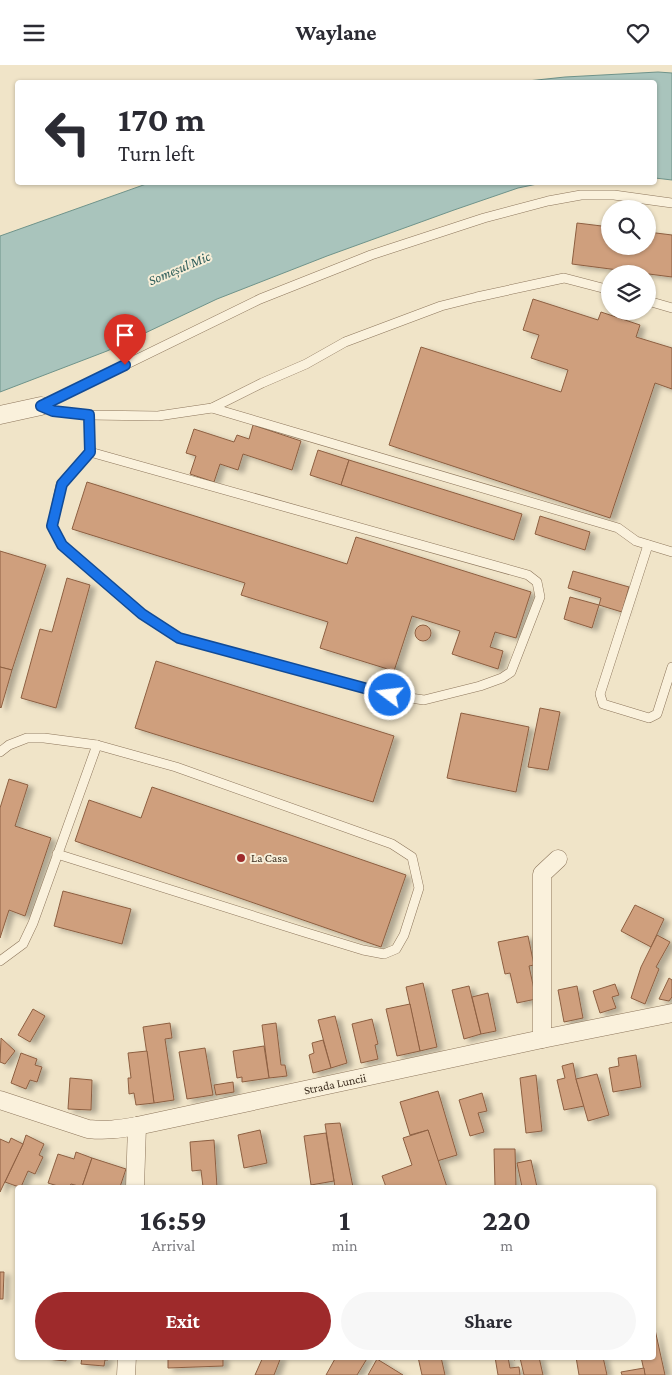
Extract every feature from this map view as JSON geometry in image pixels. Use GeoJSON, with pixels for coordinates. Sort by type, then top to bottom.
{"type":"FeatureCollection","features":[{"type":"Feature","properties":{"kind":"street"},"geometry":{"type":"LineString","coordinates":[[0,415],[41,406]]}},
{"type":"Feature","properties":{"kind":"street"},"geometry":{"type":"LineString","coordinates":[[542,1039],[542,874],[558,859]]}},
{"type":"Feature","properties":{"kind":"street","name":"Strada Luncii"},"geometry":{"type":"LineString","coordinates":[[0,1100],[88,1129],[103,1131],[137,1126],[670,1011]]}},
{"type":"Feature","properties":{"kind":"street"},"geometry":{"type":"LineString","coordinates":[[135,1185],[137,1126]]}},
{"type":"Feature","properties":{"kind":"street"},"geometry":{"type":"LineString","coordinates":[[126,1375],[127,1360]]}},
{"type":"Feature","properties":{"kind":"lane"},"geometry":{"type":"LineString","coordinates":[[41,406],[260,299],[371,255],[484,218],[548,201],[581,195],[614,195],[672,203]]}},
{"type":"Feature","properties":{"kind":"lane"},"geometry":{"type":"LineString","coordinates":[[41,406],[53,411],[89,415],[158,416],[212,408],[306,364],[345,342],[441,306],[564,278],[601,288]]}},
{"type":"Feature","properties":{"kind":"lane"},"geometry":{"type":"LineString","coordinates":[[656,303],[672,308]]}},
{"type":"Feature","properties":{"kind":"lane"},"geometry":{"type":"LineString","coordinates":[[212,408],[618,528],[636,541],[672,552]]}},
{"type":"Feature","properties":{"kind":"lane"},"geometry":{"type":"LineString","coordinates":[[89,415],[90,452],[62,484],[52,526],[62,545],[142,614],[179,638],[390,695],[424,700],[480,686],[502,678],[511,672],[540,597],[537,582],[528,575],[90,452]]}},
{"type":"Feature","properties":{"kind":"lane"},"geometry":{"type":"LineString","coordinates":[[648,545],[600,694],[603,704],[649,718],[657,714],[672,667]]}},
{"type":"Feature","properties":{"kind":"lane"},"geometry":{"type":"LineString","coordinates":[[0,752],[8,745],[27,737],[44,738],[97,745],[176,767],[392,844],[412,857],[418,888],[404,935],[396,949],[384,954],[363,950],[57,854]]}},
{"type":"Feature","properties":{"kind":"lane"},"geometry":{"type":"LineString","coordinates":[[0,961],[23,944],[33,923],[97,745]]}},
{"type":"Feature","properties":{"kind":"water"},"geometry":{"type":"Polygon","coordinates":[[[658,72],[672,73],[672,180],[657,178],[657,80],[537,80],[658,72]]]}},
{"type":"Feature","properties":{"kind":"water","name":"Someșul Mic"},"geometry":{"type":"Polygon","coordinates":[[[143,185],[532,185],[518,188],[454,210],[327,256],[217,299],[107,351],[0,392],[0,236],[143,185]]]}},
{"type":"Feature","properties":{"kind":"building"},"geometry":{"type":"Polygon","coordinates":[[[577,223],[601,226],[601,255],[656,255],[656,233],[672,235],[672,277],[656,275],[656,265],[601,265],[601,268],[572,264],[577,223]]]}},
{"type":"Feature","properties":{"kind":"building"},"geometry":{"type":"Polygon","coordinates":[[[533,299],[598,320],[601,312],[601,320],[625,320],[640,325],[636,337],[672,348],[672,389],[655,383],[610,518],[389,445],[421,347],[561,392],[568,370],[531,358],[539,335],[523,330],[533,299]]]}},
{"type":"Feature","properties":{"kind":"building"},"geometry":{"type":"Polygon","coordinates":[[[253,425],[301,441],[292,470],[243,454],[238,470],[220,464],[214,482],[190,474],[196,456],[186,453],[194,429],[234,442],[237,435],[249,439],[253,425]]]}},
{"type":"Feature","properties":{"kind":"building"},"geometry":{"type":"Polygon","coordinates":[[[318,450],[349,460],[341,485],[310,475],[318,450]]]}},
{"type":"Feature","properties":{"kind":"building"},"geometry":{"type":"Polygon","coordinates":[[[349,460],[522,514],[514,540],[341,485],[349,460]]]}},
{"type":"Feature","properties":{"kind":"building"},"geometry":{"type":"Polygon","coordinates":[[[87,482],[347,564],[356,537],[531,592],[516,638],[495,632],[490,647],[503,651],[498,669],[452,654],[460,631],[412,616],[394,671],[320,648],[328,622],[241,595],[245,583],[72,529],[87,482]]]}},
{"type":"Feature","properties":{"kind":"building"},"geometry":{"type":"Polygon","coordinates":[[[540,516],[590,532],[585,550],[535,534],[540,516]]]}},
{"type":"Feature","properties":{"kind":"building"},"geometry":{"type":"Polygon","coordinates":[[[0,551],[46,565],[12,670],[0,667],[0,551]]]}},
{"type":"Feature","properties":{"kind":"building"},"geometry":{"type":"Polygon","coordinates":[[[573,571],[629,587],[622,612],[599,605],[601,598],[568,588],[573,571]]]}},
{"type":"Feature","properties":{"kind":"building"},"geometry":{"type":"Polygon","coordinates":[[[67,578],[90,585],[56,708],[21,698],[40,629],[52,632],[67,578]]]}},
{"type":"Feature","properties":{"kind":"building"},"geometry":{"type":"Polygon","coordinates":[[[570,597],[599,605],[592,628],[564,619],[570,597]]]}},
{"type":"Feature","properties":{"kind":"building"},"geometry":{"type":"Polygon","coordinates":[[[420,625],[426,625],[431,630],[429,639],[420,641],[415,636],[415,630],[420,625]]]}},
{"type":"Feature","properties":{"kind":"building"},"geometry":{"type":"Polygon","coordinates":[[[156,661],[394,736],[373,802],[135,728],[156,661]]]}},
{"type":"Feature","properties":{"kind":"building"},"geometry":{"type":"Polygon","coordinates":[[[0,667],[12,670],[1,708],[0,707],[0,667]]]}},
{"type":"Feature","properties":{"kind":"building"},"geometry":{"type":"Polygon","coordinates":[[[540,708],[560,712],[548,770],[528,767],[540,708]]]}},
{"type":"Feature","properties":{"kind":"building"},"geometry":{"type":"Polygon","coordinates":[[[461,713],[529,727],[516,792],[447,778],[461,713]]]}},
{"type":"Feature","properties":{"kind":"building"},"geometry":{"type":"Polygon","coordinates":[[[9,779],[28,785],[15,826],[51,838],[25,916],[9,910],[0,938],[0,808],[9,779]]]}},
{"type":"Feature","properties":{"kind":"building","name":"La Casa"},"geometry":{"type":"Polygon","coordinates":[[[152,787],[406,875],[381,947],[75,841],[89,800],[141,818],[152,787]]]}},
{"type":"Feature","properties":{"kind":"building"},"geometry":{"type":"Polygon","coordinates":[[[63,891],[131,909],[122,944],[54,926],[63,891]]]}},
{"type":"Feature","properties":{"kind":"building"},"geometry":{"type":"Polygon","coordinates":[[[635,905],[664,919],[651,947],[621,931],[635,905]]]}},
{"type":"Feature","properties":{"kind":"building"},"geometry":{"type":"Polygon","coordinates":[[[657,935],[670,942],[656,967],[659,969],[645,1004],[631,998],[641,967],[657,935]]]}},
{"type":"Feature","properties":{"kind":"building"},"geometry":{"type":"Polygon","coordinates":[[[528,936],[534,965],[529,966],[536,999],[517,1003],[510,973],[505,974],[498,942],[528,936]]]}},
{"type":"Feature","properties":{"kind":"building"},"geometry":{"type":"Polygon","coordinates":[[[669,978],[672,980],[672,997],[669,1001],[659,999],[669,978]]]}},
{"type":"Feature","properties":{"kind":"building"},"geometry":{"type":"Polygon","coordinates":[[[423,983],[437,1047],[420,1051],[406,987],[423,983]]]}},
{"type":"Feature","properties":{"kind":"building"},"geometry":{"type":"Polygon","coordinates":[[[615,984],[619,995],[612,997],[616,1008],[600,1013],[593,991],[615,984]]]}},
{"type":"Feature","properties":{"kind":"building"},"geometry":{"type":"Polygon","coordinates":[[[469,986],[481,1034],[464,1039],[452,990],[469,986]]]}},
{"type":"Feature","properties":{"kind":"building"},"geometry":{"type":"Polygon","coordinates":[[[577,986],[583,1018],[564,1022],[558,990],[577,986]]]}},
{"type":"Feature","properties":{"kind":"building"},"geometry":{"type":"Polygon","coordinates":[[[488,993],[496,1031],[481,1034],[472,997],[488,993]]]}},
{"type":"Feature","properties":{"kind":"building"},"geometry":{"type":"Polygon","coordinates":[[[410,1004],[420,1051],[397,1056],[386,1009],[410,1004]]]}},
{"type":"Feature","properties":{"kind":"building"},"geometry":{"type":"Polygon","coordinates":[[[33,1009],[45,1016],[30,1042],[18,1035],[33,1009]]]}},
{"type":"Feature","properties":{"kind":"building"},"geometry":{"type":"Polygon","coordinates":[[[335,1016],[347,1063],[331,1068],[318,1020],[335,1016]]]}},
{"type":"Feature","properties":{"kind":"building"},"geometry":{"type":"Polygon","coordinates":[[[372,1019],[378,1044],[375,1045],[378,1059],[361,1063],[352,1024],[372,1019]]]}},
{"type":"Feature","properties":{"kind":"building"},"geometry":{"type":"Polygon","coordinates":[[[170,1023],[172,1038],[165,1039],[174,1100],[154,1103],[143,1027],[170,1023]]]}},
{"type":"Feature","properties":{"kind":"building"},"geometry":{"type":"Polygon","coordinates":[[[276,1023],[281,1065],[285,1065],[287,1076],[269,1078],[262,1025],[276,1023]]]}},
{"type":"Feature","properties":{"kind":"building"},"geometry":{"type":"Polygon","coordinates":[[[1,1038],[15,1051],[5,1064],[0,1062],[1,1038]]]}},
{"type":"Feature","properties":{"kind":"building"},"geometry":{"type":"Polygon","coordinates":[[[323,1040],[331,1068],[313,1073],[309,1055],[314,1053],[312,1043],[323,1040]]]}},
{"type":"Feature","properties":{"kind":"building"},"geometry":{"type":"Polygon","coordinates":[[[264,1046],[269,1078],[242,1082],[242,1077],[237,1078],[233,1051],[264,1046]]]}},
{"type":"Feature","properties":{"kind":"building"},"geometry":{"type":"Polygon","coordinates":[[[205,1048],[213,1095],[187,1099],[179,1052],[205,1048]]]}},
{"type":"Feature","properties":{"kind":"building"},"geometry":{"type":"Polygon","coordinates":[[[147,1051],[154,1103],[136,1105],[134,1093],[129,1094],[128,1078],[131,1078],[128,1053],[147,1051]]]}},
{"type":"Feature","properties":{"kind":"building"},"geometry":{"type":"Polygon","coordinates":[[[21,1053],[37,1059],[35,1065],[42,1067],[37,1082],[30,1080],[26,1089],[11,1083],[21,1053]]]}},
{"type":"Feature","properties":{"kind":"building"},"geometry":{"type":"Polygon","coordinates":[[[636,1055],[641,1087],[613,1092],[609,1068],[619,1066],[618,1058],[636,1055]]]}},
{"type":"Feature","properties":{"kind":"building"},"geometry":{"type":"Polygon","coordinates":[[[573,1063],[584,1106],[564,1110],[557,1080],[565,1078],[562,1066],[573,1063]]]}},
{"type":"Feature","properties":{"kind":"building"},"geometry":{"type":"Polygon","coordinates":[[[597,1074],[609,1115],[588,1121],[576,1079],[597,1074]]]}},
{"type":"Feature","properties":{"kind":"building"},"geometry":{"type":"Polygon","coordinates":[[[536,1075],[542,1131],[526,1133],[520,1078],[536,1075]]]}},
{"type":"Feature","properties":{"kind":"building"},"geometry":{"type":"Polygon","coordinates":[[[70,1078],[92,1080],[91,1110],[68,1109],[70,1078]]]}},
{"type":"Feature","properties":{"kind":"building"},"geometry":{"type":"Polygon","coordinates":[[[233,1082],[234,1092],[216,1095],[214,1085],[233,1082]]]}},
{"type":"Feature","properties":{"kind":"building"},"geometry":{"type":"Polygon","coordinates":[[[438,1091],[457,1155],[437,1161],[428,1130],[410,1135],[400,1102],[438,1091]]]}},
{"type":"Feature","properties":{"kind":"building"},"geometry":{"type":"Polygon","coordinates":[[[482,1093],[487,1111],[478,1113],[484,1132],[470,1136],[459,1100],[482,1093]]]}},
{"type":"Feature","properties":{"kind":"building"},"geometry":{"type":"Polygon","coordinates":[[[340,1123],[353,1185],[335,1185],[325,1124],[340,1123]]]}},
{"type":"Feature","properties":{"kind":"building"},"geometry":{"type":"Polygon","coordinates":[[[260,1130],[267,1163],[244,1168],[238,1135],[260,1130]]]}},
{"type":"Feature","properties":{"kind":"building"},"geometry":{"type":"Polygon","coordinates":[[[428,1130],[446,1185],[385,1185],[382,1176],[412,1165],[403,1138],[428,1130]]]}},
{"type":"Feature","properties":{"kind":"building"},"geometry":{"type":"Polygon","coordinates":[[[326,1133],[334,1181],[311,1185],[304,1136],[326,1133]]]}},
{"type":"Feature","properties":{"kind":"building"},"geometry":{"type":"Polygon","coordinates":[[[26,1135],[44,1144],[39,1155],[43,1157],[35,1174],[28,1171],[22,1185],[15,1186],[5,1182],[26,1135]]]}},
{"type":"Feature","properties":{"kind":"building"},"geometry":{"type":"Polygon","coordinates":[[[11,1138],[23,1144],[0,1192],[0,1139],[9,1143],[11,1138]]]}},
{"type":"Feature","properties":{"kind":"building"},"geometry":{"type":"Polygon","coordinates":[[[214,1140],[217,1185],[203,1185],[201,1170],[192,1171],[190,1142],[214,1140]]]}},
{"type":"Feature","properties":{"kind":"building"},"geometry":{"type":"Polygon","coordinates":[[[494,1149],[515,1149],[516,1185],[495,1185],[494,1149]]]}},
{"type":"Feature","properties":{"kind":"building"},"geometry":{"type":"Polygon","coordinates":[[[76,1152],[92,1158],[83,1185],[54,1185],[48,1183],[58,1154],[74,1159],[76,1152]]]}},
{"type":"Feature","properties":{"kind":"building"},"geometry":{"type":"Polygon","coordinates":[[[92,1158],[126,1169],[121,1185],[83,1185],[92,1158]]]}},
{"type":"Feature","properties":{"kind":"building"},"geometry":{"type":"Polygon","coordinates":[[[531,1160],[537,1185],[522,1185],[517,1163],[531,1160]]]}},
{"type":"Feature","properties":{"kind":"building"},"geometry":{"type":"Polygon","coordinates":[[[0,1272],[4,1272],[3,1299],[0,1299],[0,1272]]]}},
{"type":"Feature","properties":{"kind":"building"},"geometry":{"type":"Polygon","coordinates":[[[656,1334],[665,1375],[645,1375],[642,1360],[656,1360],[656,1334]]]}},
{"type":"Feature","properties":{"kind":"building"},"geometry":{"type":"Polygon","coordinates":[[[82,1360],[105,1360],[104,1366],[81,1364],[82,1360]]]}},
{"type":"Feature","properties":{"kind":"building"},"geometry":{"type":"Polygon","coordinates":[[[168,1360],[223,1360],[223,1366],[168,1368],[168,1360]]]}},
{"type":"Feature","properties":{"kind":"building"},"geometry":{"type":"Polygon","coordinates":[[[262,1360],[280,1360],[274,1375],[255,1375],[262,1360]]]}},
{"type":"Feature","properties":{"kind":"building"},"geometry":{"type":"Polygon","coordinates":[[[334,1360],[366,1360],[357,1375],[326,1375],[334,1360]]]}},
{"type":"Feature","properties":{"kind":"building"},"geometry":{"type":"Polygon","coordinates":[[[376,1360],[379,1360],[403,1375],[368,1375],[376,1360]]]}},
{"type":"Feature","properties":{"kind":"building"},"geometry":{"type":"Polygon","coordinates":[[[419,1360],[442,1360],[445,1375],[422,1375],[419,1360]]]}},
{"type":"Feature","properties":{"kind":"building"},"geometry":{"type":"Polygon","coordinates":[[[496,1360],[509,1360],[510,1368],[519,1367],[520,1375],[498,1375],[496,1360]]]}},
{"type":"Feature","properties":{"kind":"building"},"geometry":{"type":"Polygon","coordinates":[[[520,1360],[540,1360],[543,1375],[524,1375],[520,1360]]]}},
{"type":"Feature","properties":{"kind":"building"},"geometry":{"type":"Polygon","coordinates":[[[576,1360],[604,1360],[607,1375],[579,1375],[576,1360]]]}},
{"type":"Feature","properties":{"kind":"building"},"geometry":{"type":"Polygon","coordinates":[[[644,1368],[645,1375],[622,1375],[621,1372],[644,1368]]]}},
{"type":"Feature","properties":{"kind":"place","name":"La Casa"},"geometry":{"type":"Point","coordinates":[241,858]}},
{"type":"Feature","properties":{"kind":"route"},"geometry":{"type":"LineString","coordinates":[[125,365],[41,406],[53,411],[89,415],[90,452],[62,484],[52,526],[62,545],[142,614],[179,638],[390,695]]}}]}
